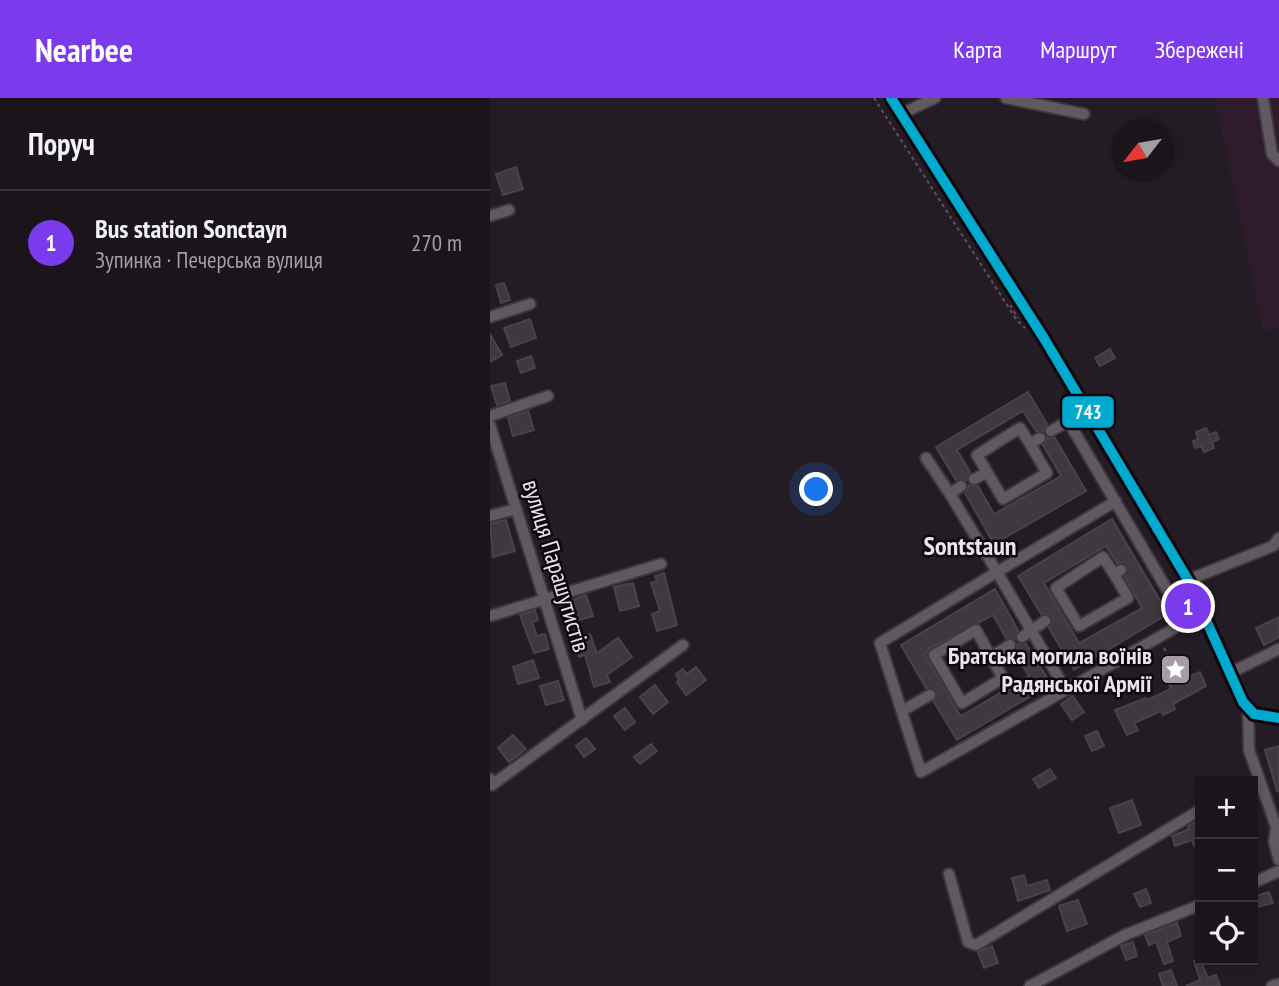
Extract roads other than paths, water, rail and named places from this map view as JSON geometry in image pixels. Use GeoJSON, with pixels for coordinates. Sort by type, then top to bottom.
{"type":"FeatureCollection","features":[{"type":"Feature","properties":{"kind":"street"},"geometry":{"type":"LineString","coordinates":[[891,98],[1045,340],[1188,580],[1248,709],[1254,714],[1279,718]]}},
{"type":"Feature","properties":{"kind":"street"},"geometry":{"type":"LineString","coordinates":[[901,114],[935,98]]}},
{"type":"Feature","properties":{"kind":"street"},"geometry":{"type":"LineString","coordinates":[[1006,98],[1084,114]]}},
{"type":"Feature","properties":{"kind":"street"},"geometry":{"type":"LineString","coordinates":[[1263,98],[1272,154],[1279,161]]}},
{"type":"Feature","properties":{"kind":"street"},"geometry":{"type":"LineString","coordinates":[[490,216],[509,210]]}},
{"type":"Feature","properties":{"kind":"street"},"geometry":{"type":"LineString","coordinates":[[490,317],[530,304]]}},
{"type":"Feature","properties":{"kind":"street"},"geometry":{"type":"LineString","coordinates":[[490,416],[548,396]]}},
{"type":"Feature","properties":{"kind":"street"},"geometry":{"type":"LineString","coordinates":[[1051,430],[1068,421],[1186,622]]}},
{"type":"Feature","properties":{"kind":"street","name":"вулиця Парашутистів"},"geometry":{"type":"LineString","coordinates":[[490,425],[582,720]]}},
{"type":"Feature","properties":{"kind":"street"},"geometry":{"type":"LineString","coordinates":[[1020,428],[1035,441],[1046,473],[1003,499],[987,473],[976,455],[1020,428]]}},
{"type":"Feature","properties":{"kind":"street"},"geometry":{"type":"LineString","coordinates":[[926,458],[997,572],[1026,634],[1066,690]]}},
{"type":"Feature","properties":{"kind":"street"},"geometry":{"type":"LineString","coordinates":[[974,479],[987,473]]}},
{"type":"Feature","properties":{"kind":"street"},"geometry":{"type":"LineString","coordinates":[[950,494],[961,486]]}},
{"type":"Feature","properties":{"kind":"street"},"geometry":{"type":"LineString","coordinates":[[1116,501],[880,643],[921,772],[1203,612]]}},
{"type":"Feature","properties":{"kind":"street"},"geometry":{"type":"LineString","coordinates":[[490,516],[516,509]]}},
{"type":"Feature","properties":{"kind":"street"},"geometry":{"type":"LineString","coordinates":[[1188,580],[1277,547]]}},
{"type":"Feature","properties":{"kind":"street"},"geometry":{"type":"LineString","coordinates":[[1136,560],[1146,554]]}},
{"type":"Feature","properties":{"kind":"street"},"geometry":{"type":"LineString","coordinates":[[1103,557],[1117,572],[1128,598],[1079,626],[1063,609],[1056,588],[1103,557]]}},
{"type":"Feature","properties":{"kind":"street"},"geometry":{"type":"LineString","coordinates":[[490,616],[661,564]]}},
{"type":"Feature","properties":{"kind":"street"},"geometry":{"type":"LineString","coordinates":[[1026,634],[1045,621]]}},
{"type":"Feature","properties":{"kind":"street"},"geometry":{"type":"LineString","coordinates":[[976,630],[991,657],[1003,678],[962,703],[946,683],[934,655],[976,630]]}},
{"type":"Feature","properties":{"kind":"street"},"geometry":{"type":"LineString","coordinates":[[491,782],[582,720],[683,645]]}},
{"type":"Feature","properties":{"kind":"street"},"geometry":{"type":"LineString","coordinates":[[991,657],[1010,645]]}},
{"type":"Feature","properties":{"kind":"street"},"geometry":{"type":"LineString","coordinates":[[1230,673],[1279,649]]}},
{"type":"Feature","properties":{"kind":"street"},"geometry":{"type":"LineString","coordinates":[[902,710],[930,695]]}},
{"type":"Feature","properties":{"kind":"street"},"geometry":{"type":"LineString","coordinates":[[1248,709],[1246,730],[1253,776]]}},
{"type":"Feature","properties":{"kind":"street"},"geometry":{"type":"LineString","coordinates":[[1258,789],[1278,832],[1274,842],[1279,860]]}},
{"type":"Feature","properties":{"kind":"street"},"geometry":{"type":"LineString","coordinates":[[949,874],[968,942],[976,944],[1195,813]]}},
{"type":"Feature","properties":{"kind":"street"},"geometry":{"type":"LineString","coordinates":[[1258,881],[1279,871]]}},
{"type":"Feature","properties":{"kind":"street"},"geometry":{"type":"LineString","coordinates":[[1030,986],[1125,935],[1195,907]]}},
{"type":"Feature","properties":{"kind":"street"},"geometry":{"type":"LineString","coordinates":[[1272,986],[1279,984]]}},
{"type":"Feature","properties":{"kind":"tunnel"},"geometry":{"type":"LineString","coordinates":[[1121,570],[1136,560]]}},
{"type":"Feature","properties":{"kind":"tunnel"},"geometry":{"type":"LineString","coordinates":[[1045,621],[1060,611]]}},
{"type":"Feature","properties":{"kind":"tunnel"},"geometry":{"type":"LineString","coordinates":[[930,695],[943,685]]}},
{"type":"Feature","properties":{"kind":"place","name":"Bus station Sonctayn"},"geometry":{"type":"Point","coordinates":[1188,606]}},
{"type":"Feature","properties":{"kind":"place","name":"Братська могила воїнів Радянської Армії"},"geometry":{"type":"Point","coordinates":[1175,670]}},
{"type":"Feature","properties":{"kind":"district","name":"Sontstaun"},"geometry":{"type":"Point","coordinates":[970,546]}}]}
